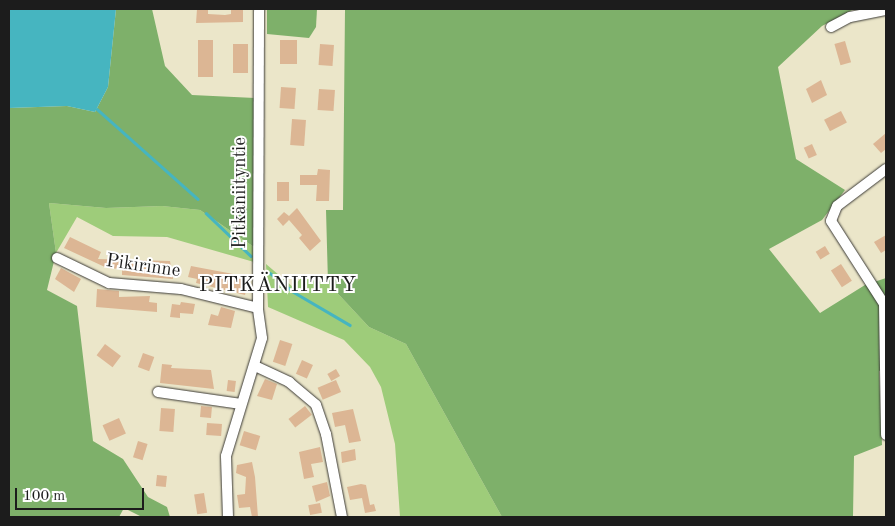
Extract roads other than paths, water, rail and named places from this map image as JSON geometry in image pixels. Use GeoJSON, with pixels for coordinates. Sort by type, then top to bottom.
{"type":"FeatureCollection","features":[{"type":"Feature","properties":{"kind":"street","name":"Pitkäniityntie"},"geometry":{"type":"LineString","coordinates":[[228,517],[226,456],[262,338],[258,308],[259,9]]}},
{"type":"Feature","properties":{"kind":"street"},"geometry":{"type":"LineString","coordinates":[[831,27],[850,17],[886,10]]}},
{"type":"Feature","properties":{"kind":"street"},"geometry":{"type":"LineString","coordinates":[[886,169],[837,206],[831,221],[884,304],[886,435]]}},
{"type":"Feature","properties":{"kind":"street","name":"Pikirinne"},"geometry":{"type":"LineString","coordinates":[[57,258],[109,283],[181,289],[258,308]]}},
{"type":"Feature","properties":{"kind":"street"},"geometry":{"type":"LineString","coordinates":[[255,366],[289,382],[316,405],[326,434],[342,517]]}},
{"type":"Feature","properties":{"kind":"street"},"geometry":{"type":"LineString","coordinates":[[158,392],[241,404]]}},
{"type":"Feature","properties":{"kind":"water"},"geometry":{"type":"Polygon","coordinates":[[[9,9],[116,9],[108,87],[95,112],[67,106],[9,108],[9,9]]]}},
{"type":"Feature","properties":{"kind":"waterway"},"geometry":{"type":"LineString","coordinates":[[97,109],[198,199]]}},
{"type":"Feature","properties":{"kind":"waterway"},"geometry":{"type":"LineString","coordinates":[[206,213],[251,256]]}},
{"type":"Feature","properties":{"kind":"waterway"},"geometry":{"type":"LineString","coordinates":[[270,273],[292,291],[350,325]]}},
{"type":"Feature","properties":{"kind":"district","name":"PITKÄNIITTY"},"geometry":{"type":"Point","coordinates":[278,286]}}]}
